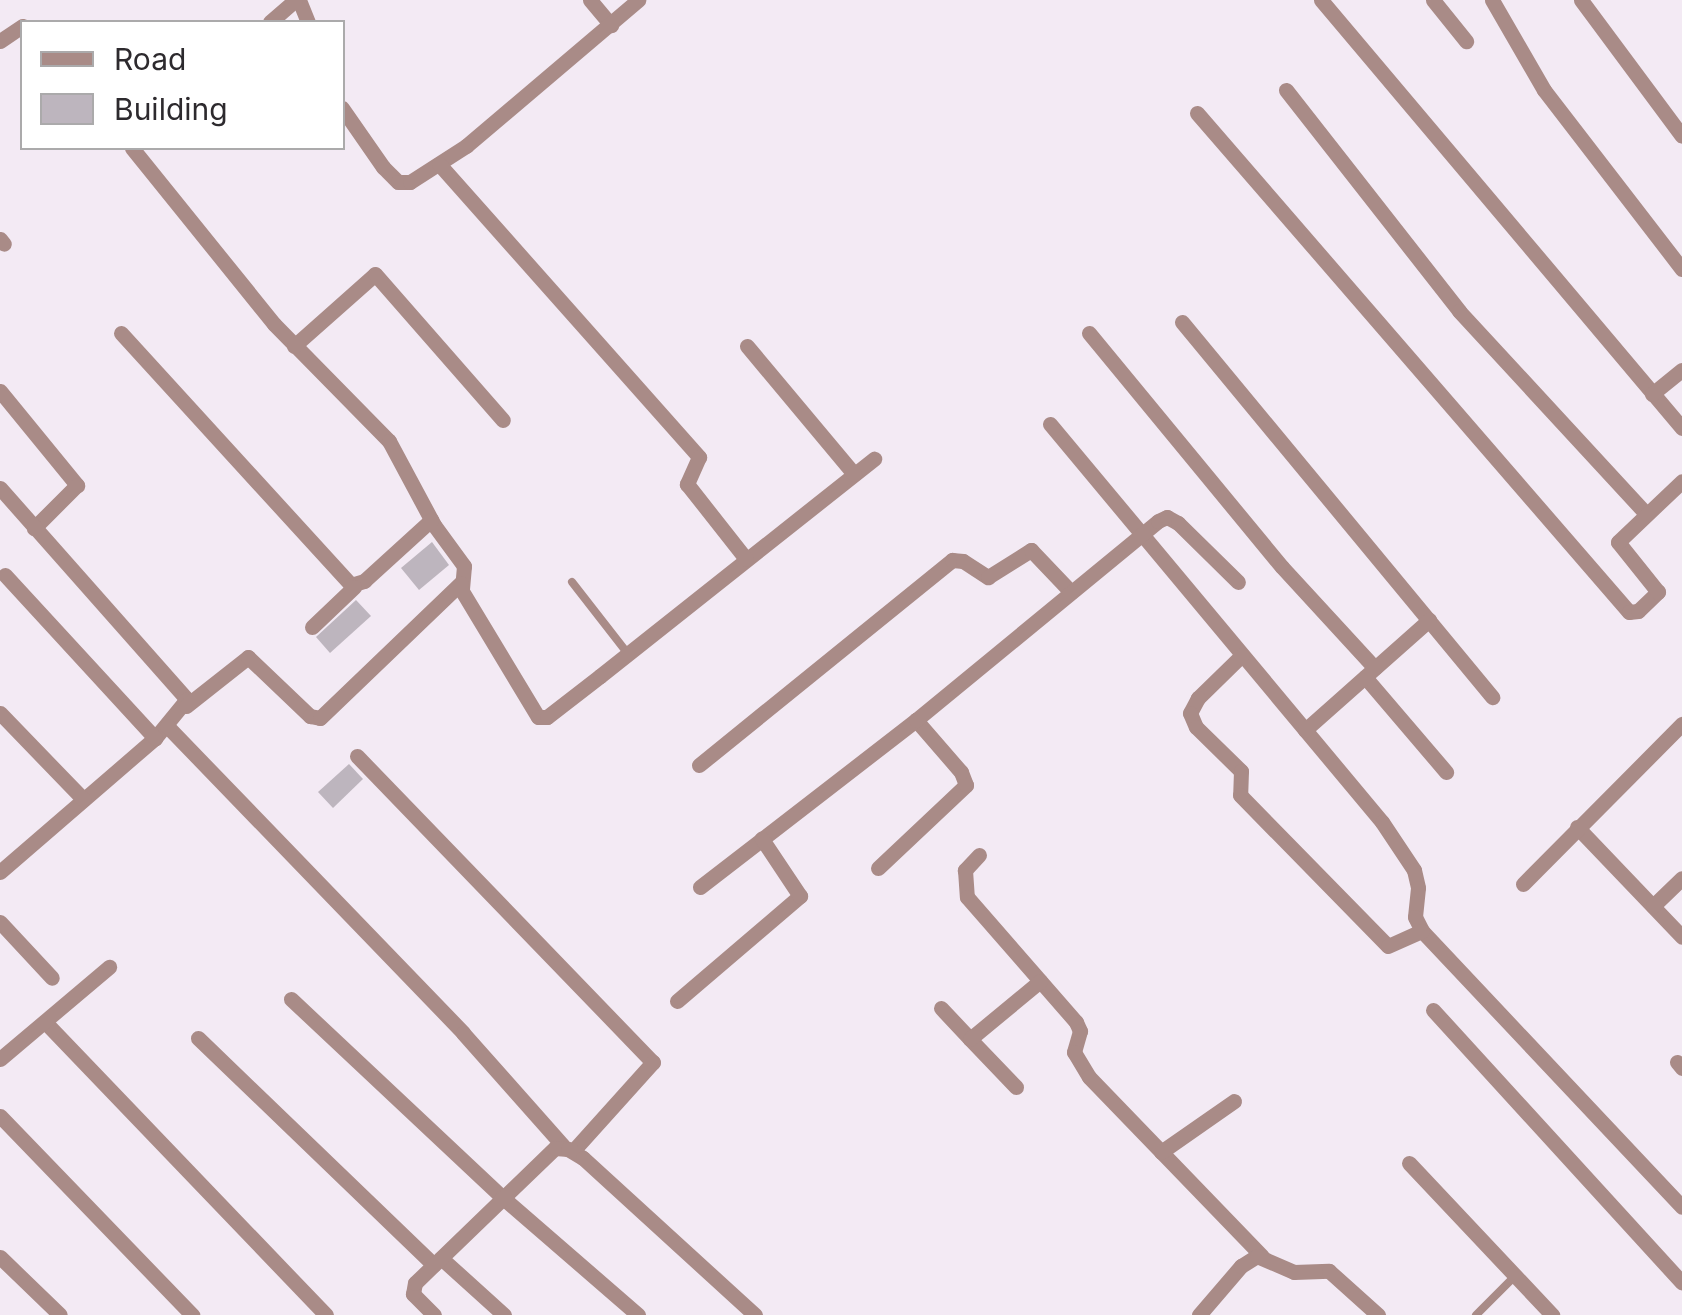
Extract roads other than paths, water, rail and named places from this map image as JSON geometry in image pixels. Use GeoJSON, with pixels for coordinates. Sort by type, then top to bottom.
{"type":"FeatureCollection","features":[{"type":"Feature","properties":{"kind":"street"},"geometry":{"type":"LineString","coordinates":[[272,20],[297,0]]}},
{"type":"Feature","properties":{"kind":"street"},"geometry":{"type":"LineString","coordinates":[[590,0],[611,25]]}},
{"type":"Feature","properties":{"kind":"street"},"geometry":{"type":"LineString","coordinates":[[345,113],[368,149],[398,182],[410,182],[466,146],[638,0]]}},
{"type":"Feature","properties":{"kind":"street"},"geometry":{"type":"LineString","coordinates":[[1321,0],[1682,428]]}},
{"type":"Feature","properties":{"kind":"street"},"geometry":{"type":"LineString","coordinates":[[1433,0],[1466,41]]}},
{"type":"Feature","properties":{"kind":"street"},"geometry":{"type":"LineString","coordinates":[[1492,0],[1544,90],[1682,269]]}},
{"type":"Feature","properties":{"kind":"street"},"geometry":{"type":"LineString","coordinates":[[1581,0],[1682,136]]}},
{"type":"Feature","properties":{"kind":"street"},"geometry":{"type":"LineString","coordinates":[[1286,90],[1459,311],[1646,514]]}},
{"type":"Feature","properties":{"kind":"street"},"geometry":{"type":"LineString","coordinates":[[1197,114],[1632,613],[1658,592],[1618,542],[1682,481]]}},
{"type":"Feature","properties":{"kind":"street"},"geometry":{"type":"LineString","coordinates":[[134,150],[294,346],[380,429],[431,520],[464,566],[461,583],[538,717],[547,717],[874,460]]}},
{"type":"Feature","properties":{"kind":"street"},"geometry":{"type":"LineString","coordinates":[[438,164],[698,456],[687,484],[746,559]]}},
{"type":"Feature","properties":{"kind":"street"},"geometry":{"type":"LineString","coordinates":[[294,346],[374,274],[503,420]]}},
{"type":"Feature","properties":{"kind":"street"},"geometry":{"type":"LineString","coordinates":[[1182,322],[1492,697]]}},
{"type":"Feature","properties":{"kind":"street"},"geometry":{"type":"LineString","coordinates":[[121,333],[262,493],[354,586]]}},
{"type":"Feature","properties":{"kind":"street"},"geometry":{"type":"LineString","coordinates":[[1090,333],[1370,672],[1446,772]]}},
{"type":"Feature","properties":{"kind":"street"},"geometry":{"type":"LineString","coordinates":[[747,346],[854,474]]}},
{"type":"Feature","properties":{"kind":"street"},"geometry":{"type":"LineString","coordinates":[[1652,394],[1682,370]]}},
{"type":"Feature","properties":{"kind":"street"},"geometry":{"type":"LineString","coordinates":[[0,390],[77,485],[34,528]]}},
{"type":"Feature","properties":{"kind":"street"},"geometry":{"type":"LineString","coordinates":[[1050,424],[1382,822],[1414,870],[1418,888],[1415,918],[1422,931],[1682,1207]]}},
{"type":"Feature","properties":{"kind":"street"},"geometry":{"type":"LineString","coordinates":[[0,488],[185,693],[186,706]]}},
{"type":"Feature","properties":{"kind":"street"},"geometry":{"type":"LineString","coordinates":[[700,887],[916,720],[1163,518],[1172,519],[1238,582]]}},
{"type":"Feature","properties":{"kind":"street"},"geometry":{"type":"LineString","coordinates":[[312,627],[431,520]]}},
{"type":"Feature","properties":{"kind":"street"},"geometry":{"type":"LineString","coordinates":[[700,765],[952,560],[964,561],[988,577],[1031,550],[1071,592]]}},
{"type":"Feature","properties":{"kind":"street"},"geometry":{"type":"LineString","coordinates":[[6,575],[154,738]]}},
{"type":"Feature","properties":{"kind":"street"},"geometry":{"type":"LineString","coordinates":[[2,864],[248,657],[313,718],[320,718],[443,596],[461,583]]}},
{"type":"Feature","properties":{"kind":"street"},"geometry":{"type":"LineString","coordinates":[[1304,730],[1429,620]]}},
{"type":"Feature","properties":{"kind":"street"},"geometry":{"type":"LineString","coordinates":[[1242,655],[1198,698],[1190,714],[1196,728],[1241,772],[1240,795],[1388,946],[1422,931]]}},
{"type":"Feature","properties":{"kind":"street"},"geometry":{"type":"LineString","coordinates":[[0,713],[83,799]]}},
{"type":"Feature","properties":{"kind":"street"},"geometry":{"type":"LineString","coordinates":[[878,868],[966,784],[961,772],[916,720]]}},
{"type":"Feature","properties":{"kind":"street"},"geometry":{"type":"LineString","coordinates":[[1523,884],[1682,724]]}},
{"type":"Feature","properties":{"kind":"street"},"geometry":{"type":"LineString","coordinates":[[167,726],[463,1033],[569,1150],[755,1315]]}},
{"type":"Feature","properties":{"kind":"street"},"geometry":{"type":"LineString","coordinates":[[357,756],[653,1062],[569,1150],[545,1154],[413,1288],[434,1315]]}},
{"type":"Feature","properties":{"kind":"street"},"geometry":{"type":"LineString","coordinates":[[1577,827],[1682,937]]}},
{"type":"Feature","properties":{"kind":"street"},"geometry":{"type":"LineString","coordinates":[[677,1002],[800,896],[762,839]]}},
{"type":"Feature","properties":{"kind":"street"},"geometry":{"type":"LineString","coordinates":[[979,855],[964,870],[967,898],[1076,1022],[1080,1031],[1074,1052],[1089,1077],[1262,1256],[1294,1272],[1329,1271],[1378,1315]]}},
{"type":"Feature","properties":{"kind":"street"},"geometry":{"type":"LineString","coordinates":[[1653,906],[1682,878]]}},
{"type":"Feature","properties":{"kind":"street"},"geometry":{"type":"LineString","coordinates":[[0,922],[52,978]]}},
{"type":"Feature","properties":{"kind":"street"},"geometry":{"type":"LineString","coordinates":[[4,1049],[45,1022],[110,968]]}},
{"type":"Feature","properties":{"kind":"street"},"geometry":{"type":"LineString","coordinates":[[970,1039],[1040,981]]}},
{"type":"Feature","properties":{"kind":"street"},"geometry":{"type":"LineString","coordinates":[[291,999],[502,1197],[638,1315]]}},
{"type":"Feature","properties":{"kind":"street"},"geometry":{"type":"LineString","coordinates":[[941,1008],[1016,1086]]}},
{"type":"Feature","properties":{"kind":"street"},"geometry":{"type":"LineString","coordinates":[[1433,1010],[1682,1283]]}},
{"type":"Feature","properties":{"kind":"street"},"geometry":{"type":"LineString","coordinates":[[45,1022],[326,1315]]}},
{"type":"Feature","properties":{"kind":"street"},"geometry":{"type":"LineString","coordinates":[[198,1038],[437,1261],[504,1315]]}},
{"type":"Feature","properties":{"kind":"street"},"geometry":{"type":"LineString","coordinates":[[1161,1152],[1234,1101]]}},
{"type":"Feature","properties":{"kind":"street"},"geometry":{"type":"LineString","coordinates":[[0,1116],[192,1315]]}},
{"type":"Feature","properties":{"kind":"street"},"geometry":{"type":"LineString","coordinates":[[1409,1163],[1552,1315]]}},
{"type":"Feature","properties":{"kind":"street"},"geometry":{"type":"LineString","coordinates":[[1199,1315],[1250,1259],[1262,1256]]}},
{"type":"Feature","properties":{"kind":"street"},"geometry":{"type":"LineString","coordinates":[[0,1257],[60,1315]]}},
{"type":"Feature","properties":{"kind":"lane"},"geometry":{"type":"LineString","coordinates":[[572,582],[628,654]]}},
{"type":"Feature","properties":{"kind":"lane"},"geometry":{"type":"LineString","coordinates":[[1476,1315],[1516,1276]]}}]}
